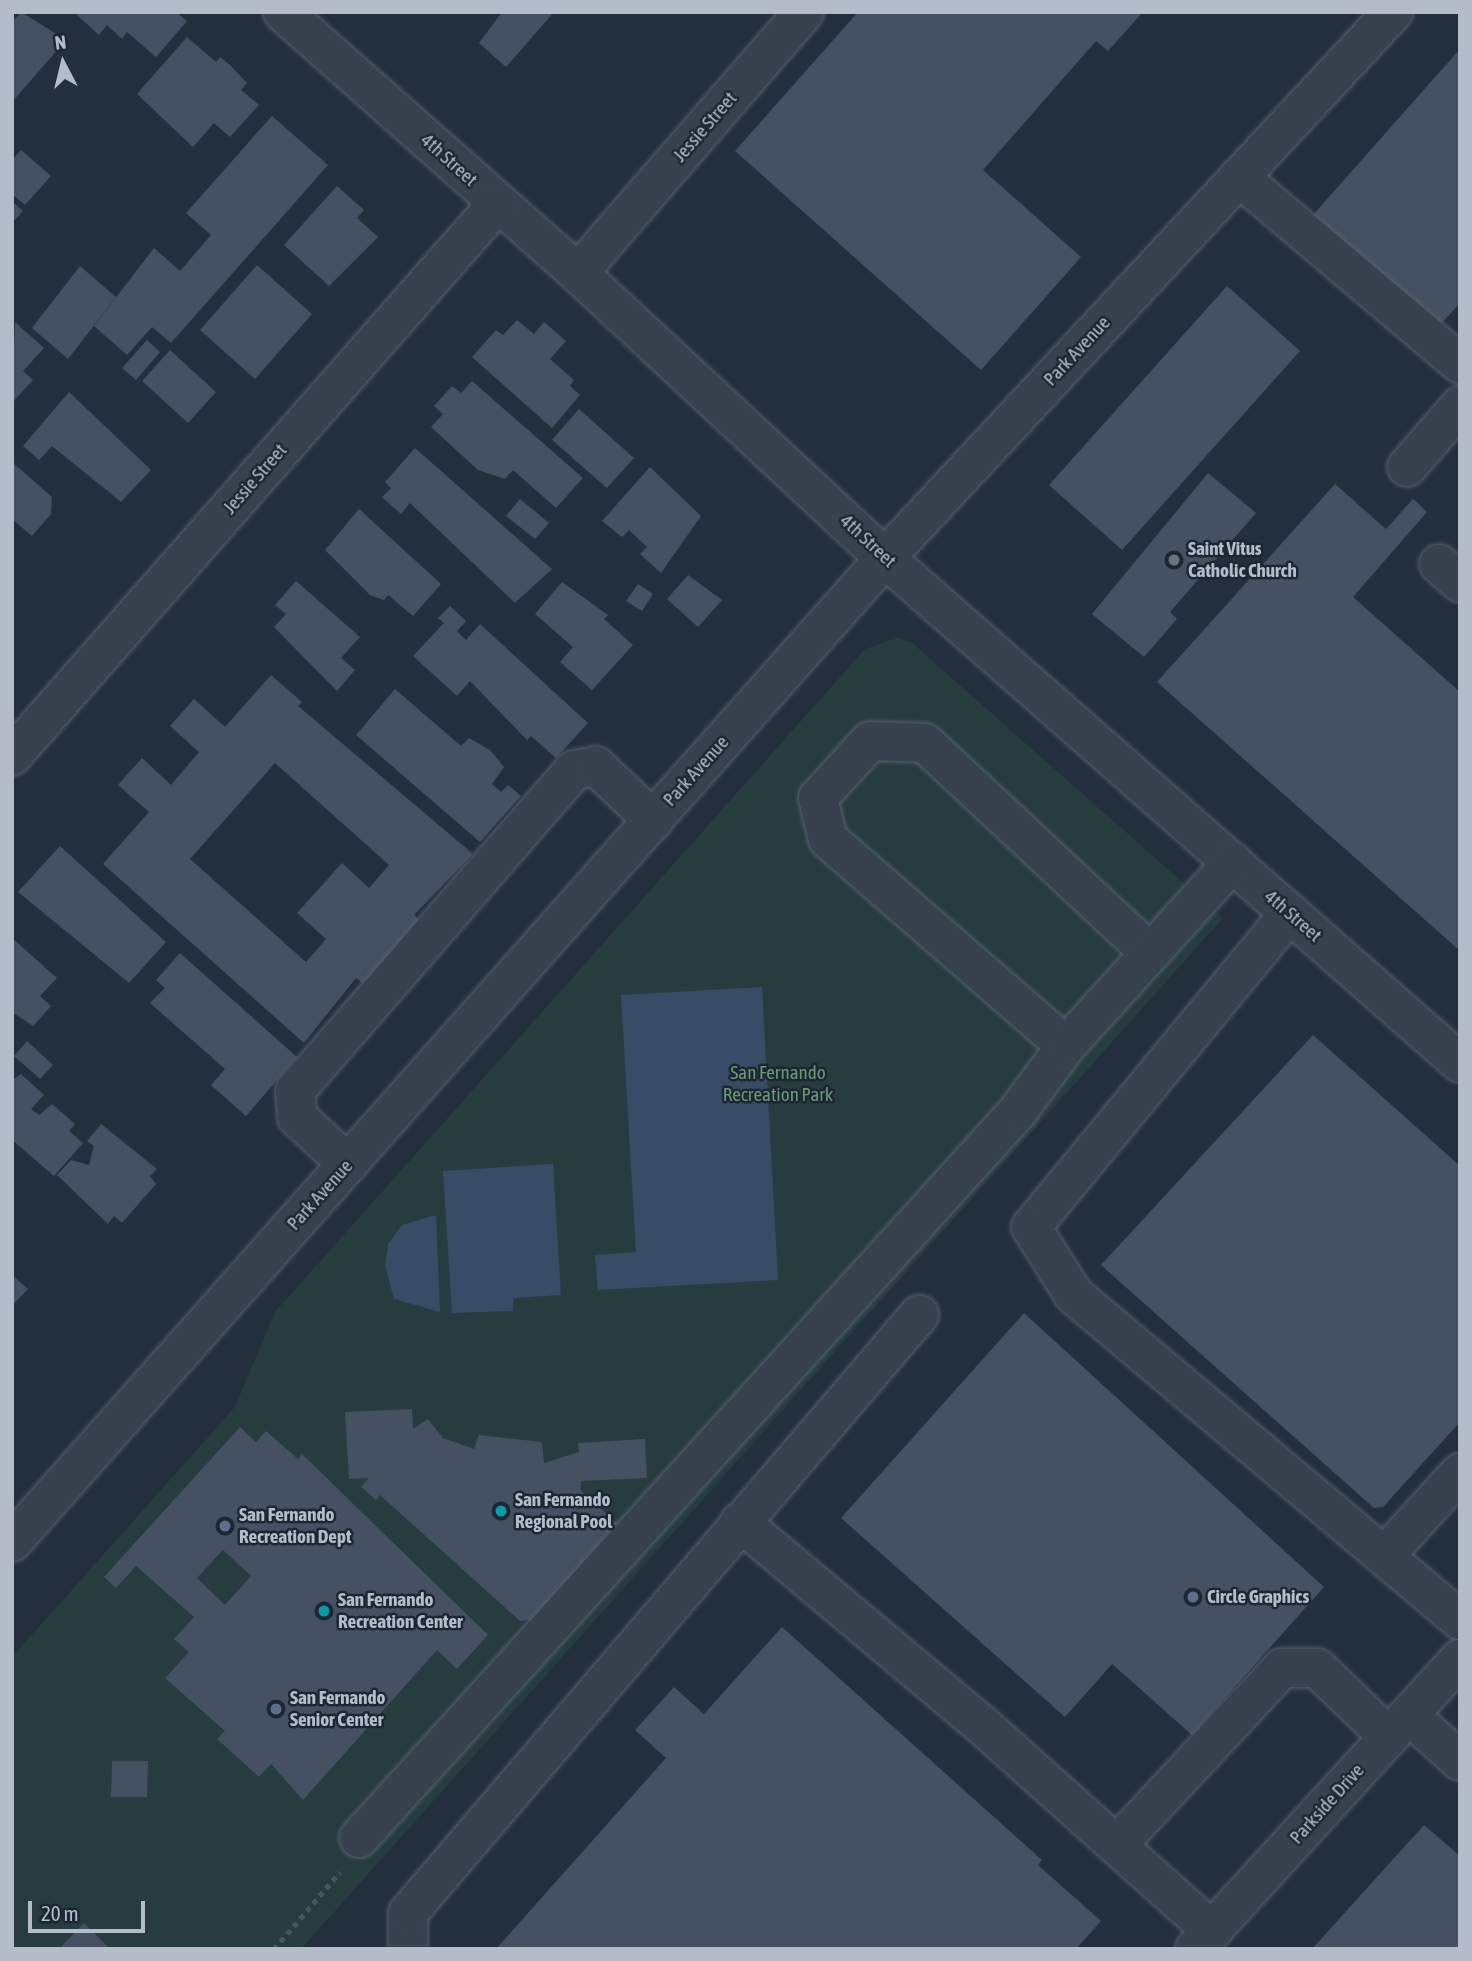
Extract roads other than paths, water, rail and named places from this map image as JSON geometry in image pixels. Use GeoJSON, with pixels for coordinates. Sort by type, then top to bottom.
{"type":"FeatureCollection","features":[{"type":"Feature","properties":{"kind":"street","name":"4th Street"},"geometry":{"type":"LineString","coordinates":[[283,12],[579,273],[885,558],[1460,1063]]}},
{"type":"Feature","properties":{"kind":"street","name":"Jessie Street"},"geometry":{"type":"LineString","coordinates":[[579,273],[804,12]]}},
{"type":"Feature","properties":{"kind":"street","name":"Park Avenue"},"geometry":{"type":"LineString","coordinates":[[12,1542],[885,558],[1393,12]]}},
{"type":"Feature","properties":{"kind":"street"},"geometry":{"type":"LineString","coordinates":[[1239,177],[1460,364]]}},
{"type":"Feature","properties":{"kind":"street","name":"Jessie Street"},"geometry":{"type":"LineString","coordinates":[[12,756],[498,203]]}},
{"type":"Feature","properties":{"kind":"street"},"geometry":{"type":"LineString","coordinates":[[1407,467],[1460,406]]}},
{"type":"Feature","properties":{"kind":"street"},"geometry":{"type":"LineString","coordinates":[[1066,1046],[828,839],[818,798],[870,741],[925,743],[1150,953]]}},
{"type":"Feature","properties":{"kind":"street"},"geometry":{"type":"LineString","coordinates":[[348,1164],[297,1116],[295,1091],[574,770],[596,766],[653,820]]}},
{"type":"Feature","properties":{"kind":"street"},"geometry":{"type":"LineString","coordinates":[[359,1838],[1018,1111],[1066,1046],[1233,862]]}},
{"type":"Feature","properties":{"kind":"street"},"geometry":{"type":"LineString","coordinates":[[1290,913],[1031,1227],[1074,1295],[1460,1620]]}},
{"type":"Feature","properties":{"kind":"street"},"geometry":{"type":"LineString","coordinates":[[408,1949],[408,1913],[919,1315]]}},
{"type":"Feature","properties":{"kind":"street"},"geometry":{"type":"LineString","coordinates":[[1384,1556],[1460,1473]]}},
{"type":"Feature","properties":{"kind":"street"},"geometry":{"type":"LineString","coordinates":[[740,1522],[1117,1845],[1203,1940]]}},
{"type":"Feature","properties":{"kind":"street","name":"Parkside Drive"},"geometry":{"type":"LineString","coordinates":[[1203,1940],[1460,1659]]}},
{"type":"Feature","properties":{"kind":"street"},"geometry":{"type":"LineString","coordinates":[[1117,1845],[1282,1668],[1317,1668],[1399,1726],[1460,1761]]}},
{"type":"Feature","properties":{"kind":"water"},"geometry":{"type":"Polygon","coordinates":[[[762,987],[778,1280],[598,1290],[595,1255],[636,1252],[621,995],[762,987]]]}},
{"type":"Feature","properties":{"kind":"water"},"geometry":{"type":"Polygon","coordinates":[[[553,1164],[561,1295],[513,1298],[513,1311],[452,1313],[443,1171],[553,1164]]]}},
{"type":"Feature","properties":{"kind":"water"},"geometry":{"type":"Polygon","coordinates":[[[436,1215],[440,1312],[394,1299],[385,1265],[388,1244],[402,1225],[436,1215]]]}},
{"type":"Feature","properties":{"kind":"place","name":"Saint Vitus Catholic Church"},"geometry":{"type":"Point","coordinates":[1174,560]}},
{"type":"Feature","properties":{"kind":"place","name":"San Fernando Regional Pool"},"geometry":{"type":"Point","coordinates":[501,1511]}},
{"type":"Feature","properties":{"kind":"place","name":"San Fernando Recreation Dept"},"geometry":{"type":"Point","coordinates":[225,1526]}},
{"type":"Feature","properties":{"kind":"place","name":"Circle Graphics"},"geometry":{"type":"Point","coordinates":[1193,1597]}},
{"type":"Feature","properties":{"kind":"place","name":"San Fernando Recreation Center"},"geometry":{"type":"Point","coordinates":[324,1611]}},
{"type":"Feature","properties":{"kind":"place","name":"San Fernando Senior Center"},"geometry":{"type":"Point","coordinates":[276,1709]}},
{"type":"Feature","properties":{"kind":"park label","name":"San Fernando Recreation Park"},"geometry":{"type":"Point","coordinates":[778,1084]}}]}
